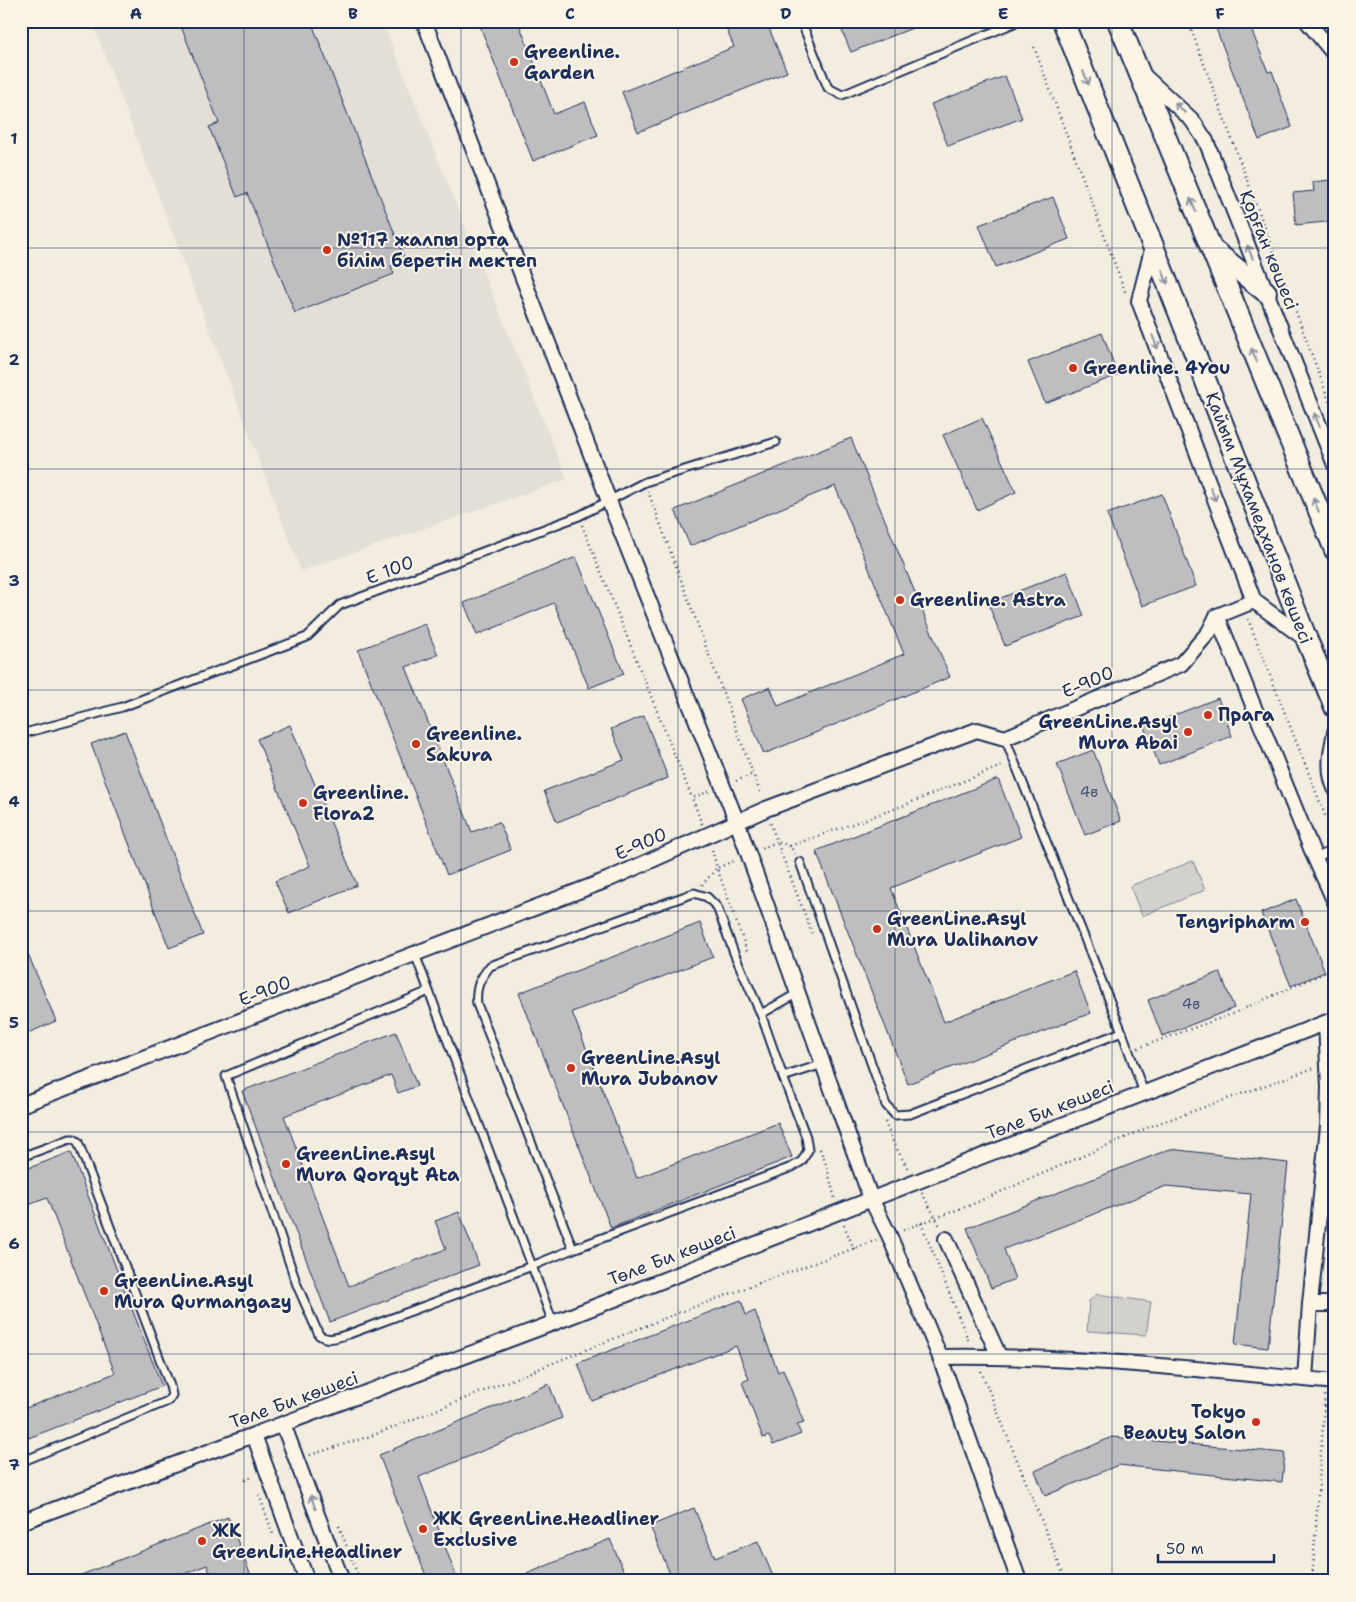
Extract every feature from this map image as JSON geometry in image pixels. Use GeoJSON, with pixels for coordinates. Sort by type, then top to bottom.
{"type":"FeatureCollection","features":[{"type":"Feature","properties":{"kind":"main road","name":"Қайым Мұхамедханов көшесі"},"geometry":{"type":"LineString","coordinates":[[1063,21],[1335,707]]}},
{"type":"Feature","properties":{"kind":"main road"},"geometry":{"type":"LineString","coordinates":[[1118,21],[1335,550]]}},
{"type":"Feature","properties":{"kind":"main road"},"geometry":{"type":"LineString","coordinates":[[1210,248],[1266,292]]}},
{"type":"Feature","properties":{"kind":"street"},"geometry":{"type":"LineString","coordinates":[[424,21],[609,500],[737,822],[872,1198],[940,1357],[1019,1581]]}},
{"type":"Feature","properties":{"kind":"street"},"geometry":{"type":"LineString","coordinates":[[1307,21],[1335,56]]}},
{"type":"Feature","properties":{"kind":"street","name":"Қорған көшесі"},"geometry":{"type":"LineString","coordinates":[[1137,70],[1192,120],[1206,141],[1335,465]]}},
{"type":"Feature","properties":{"kind":"street"},"geometry":{"type":"LineString","coordinates":[[1153,246],[1139,301],[1254,601],[1307,640]]}},
{"type":"Feature","properties":{"kind":"street"},"geometry":{"type":"LineString","coordinates":[[1254,601],[1217,616],[1315,858],[1335,902]]}},
{"type":"Feature","properties":{"kind":"street","name":"E-900"},"geometry":{"type":"LineString","coordinates":[[21,1105],[606,880],[766,808],[977,730],[1005,738],[1180,664],[1209,632],[1217,616]]}},
{"type":"Feature","properties":{"kind":"street"},"geometry":{"type":"LineString","coordinates":[[1335,732],[1329,759],[1332,782],[1335,788]]}},
{"type":"Feature","properties":{"kind":"street"},"geometry":{"type":"LineString","coordinates":[[1305,1379],[1310,1304],[1328,1126],[1330,1021]]}},
{"type":"Feature","properties":{"kind":"street","name":"Төле Би көшесі"},"geometry":{"type":"LineString","coordinates":[[21,1522],[553,1323],[1330,1021]]}},
{"type":"Feature","properties":{"kind":"street"},"geometry":{"type":"LineString","coordinates":[[946,1239],[999,1356]]}},
{"type":"Feature","properties":{"kind":"street"},"geometry":{"type":"LineString","coordinates":[[1310,1304],[1335,1304]]}},
{"type":"Feature","properties":{"kind":"street"},"geometry":{"type":"LineString","coordinates":[[940,1357],[999,1356],[1086,1360],[1330,1381]]}},
{"type":"Feature","properties":{"kind":"street"},"geometry":{"type":"LineString","coordinates":[[283,1424],[342,1581]]}},
{"type":"Feature","properties":{"kind":"street"},"geometry":{"type":"LineString","coordinates":[[254,1435],[307,1581]]}},
{"type":"Feature","properties":{"kind":"lane"},"geometry":{"type":"LineString","coordinates":[[801,21],[828,88],[842,95],[1019,21]]}},
{"type":"Feature","properties":{"kind":"lane","name":"E 100"},"geometry":{"type":"LineString","coordinates":[[21,734],[122,707],[307,637],[340,605],[579,516],[644,482],[776,442]]}},
{"type":"Feature","properties":{"kind":"lane"},"geometry":{"type":"LineString","coordinates":[[1005,738],[1122,1032],[1144,1093]]}},
{"type":"Feature","properties":{"kind":"lane"},"geometry":{"type":"LineString","coordinates":[[1315,858],[1335,849]]}},
{"type":"Feature","properties":{"kind":"lane"},"geometry":{"type":"LineString","coordinates":[[800,862],[886,1105],[895,1115],[910,1114],[1122,1032]]}},
{"type":"Feature","properties":{"kind":"lane"},"geometry":{"type":"LineString","coordinates":[[429,991],[226,1076],[297,1286],[318,1335],[329,1340],[350,1334],[532,1266],[792,1167],[802,1161],[808,1150],[806,1137],[782,1077],[761,1014],[734,953],[717,907],[707,897],[694,893],[490,966],[482,977],[476,992],[477,1004],[573,1249]]}},
{"type":"Feature","properties":{"kind":"lane"},"geometry":{"type":"LineString","coordinates":[[416,954],[553,1323]]}},
{"type":"Feature","properties":{"kind":"lane"},"geometry":{"type":"LineString","coordinates":[[761,1014],[798,993]]}},
{"type":"Feature","properties":{"kind":"lane"},"geometry":{"type":"LineString","coordinates":[[782,1077],[823,1064]]}},
{"type":"Feature","properties":{"kind":"lane"},"geometry":{"type":"LineString","coordinates":[[21,1157],[70,1139],[78,1142],[172,1395],[168,1401],[21,1462]]}},
{"type":"Feature","properties":{"kind":"path"},"geometry":{"type":"LineString","coordinates":[[1188,21],[1335,417]]}},
{"type":"Feature","properties":{"kind":"path"},"geometry":{"type":"LineString","coordinates":[[644,482],[766,808]]}},
{"type":"Feature","properties":{"kind":"path"},"geometry":{"type":"LineString","coordinates":[[579,516],[692,798]]}},
{"type":"Feature","properties":{"kind":"path"},"geometry":{"type":"LineString","coordinates":[[790,846],[896,808],[1014,760]]}},
{"type":"Feature","properties":{"kind":"path"},"geometry":{"type":"LineString","coordinates":[[1129,1051],[1232,1014],[1335,968]]}},
{"type":"Feature","properties":{"kind":"path"},"geometry":{"type":"LineString","coordinates":[[320,1451],[374,1435],[675,1314],[974,1204],[1154,1125],[1281,1081],[1328,1062]]}},
{"type":"Feature","properties":{"kind":"path"},"geometry":{"type":"LineString","coordinates":[[921,1223],[1066,1581]]}},
{"type":"Feature","properties":{"kind":"path"},"geometry":{"type":"LineString","coordinates":[[1312,1581],[1324,1406],[1330,1381]]}},
{"type":"Feature","properties":{"kind":"path"},"geometry":{"type":"LineString","coordinates":[[1324,1406],[1335,1407]]}},
{"type":"Feature","properties":{"kind":"shaded area","name":"№117 жалпы орта білім беретін мектеп"},"geometry":{"type":"Polygon","coordinates":[[[92,21],[382,21],[567,479],[301,571],[92,21]]]}},
{"type":"Feature","properties":{"kind":"shaded area"},"geometry":{"type":"Polygon","coordinates":[[[1193,861],[1205,890],[1142,916],[1130,886],[1193,861]]]}},
{"type":"Feature","properties":{"kind":"shaded area"},"geometry":{"type":"Polygon","coordinates":[[[1097,1294],[1151,1302],[1146,1335],[1087,1331],[1089,1301],[1097,1294]]]}},
{"type":"Feature","properties":{"kind":"building"},"geometry":{"type":"Polygon","coordinates":[[[179,21],[311,21],[405,260],[391,266],[394,274],[295,313],[247,193],[237,197],[209,127],[219,123],[179,21]]]}},
{"type":"Feature","properties":{"kind":"building","name":"Greenline. Garden"},"geometry":{"type":"Polygon","coordinates":[[[478,21],[518,21],[554,114],[585,102],[598,135],[533,161],[478,21]]]}},
{"type":"Feature","properties":{"kind":"building"},"geometry":{"type":"Polygon","coordinates":[[[723,21],[766,21],[787,72],[638,132],[622,92],[734,47],[723,21]]]}},
{"type":"Feature","properties":{"kind":"building"},"geometry":{"type":"Polygon","coordinates":[[[838,21],[928,21],[928,22],[851,52],[838,21]]]}},
{"type":"Feature","properties":{"kind":"building"},"geometry":{"type":"Polygon","coordinates":[[[1213,21],[1248,21],[1268,72],[1272,71],[1292,127],[1259,140],[1213,21]]]}},
{"type":"Feature","properties":{"kind":"building"},"geometry":{"type":"Polygon","coordinates":[[[1005,76],[1022,118],[948,146],[931,104],[1005,76]]]}},
{"type":"Feature","properties":{"kind":"building"},"geometry":{"type":"Polygon","coordinates":[[[1331,180],[1332,187],[1335,187],[1335,221],[1296,225],[1293,193],[1314,191],[1313,182],[1331,180]]]}},
{"type":"Feature","properties":{"kind":"building"},"geometry":{"type":"Polygon","coordinates":[[[1053,197],[1069,239],[996,267],[979,225],[1053,197]]]}},
{"type":"Feature","properties":{"kind":"building","name":"Greenline. 4You"},"geometry":{"type":"Polygon","coordinates":[[[1102,333],[1118,375],[1045,403],[1028,362],[1102,333]]]}},
{"type":"Feature","properties":{"kind":"building"},"geometry":{"type":"Polygon","coordinates":[[[982,418],[1016,492],[977,510],[943,435],[982,418]]]}},
{"type":"Feature","properties":{"kind":"building","name":"Greenline. Astra"},"geometry":{"type":"Polygon","coordinates":[[[851,438],[950,677],[764,754],[741,699],[770,687],[778,706],[904,654],[835,486],[690,546],[675,510],[851,438]]]}},
{"type":"Feature","properties":{"kind":"building"},"geometry":{"type":"Polygon","coordinates":[[[1162,494],[1196,586],[1142,606],[1107,514],[1162,494]]]}},
{"type":"Feature","properties":{"kind":"building"},"geometry":{"type":"Polygon","coordinates":[[[576,557],[624,674],[589,688],[554,603],[477,635],[464,603],[576,557]]]}},
{"type":"Feature","properties":{"kind":"building"},"geometry":{"type":"Polygon","coordinates":[[[1067,572],[1084,616],[1005,646],[988,603],[1067,572]]]}},
{"type":"Feature","properties":{"kind":"building","name":"Greenline. Sakura"},"geometry":{"type":"Polygon","coordinates":[[[425,624],[438,655],[406,667],[472,832],[499,822],[511,850],[447,875],[358,650],[425,624]]]}},
{"type":"Feature","properties":{"kind":"building","name":"GreenLine.Asyl Mura Abai"},"geometry":{"type":"Polygon","coordinates":[[[1218,698],[1232,736],[1159,765],[1144,727],[1218,698]]]}},
{"type":"Feature","properties":{"kind":"building"},"geometry":{"type":"Polygon","coordinates":[[[644,716],[668,778],[557,822],[544,791],[624,760],[611,729],[644,716]]]}},
{"type":"Feature","properties":{"kind":"building","name":"Greenline. Flora2"},"geometry":{"type":"Polygon","coordinates":[[[290,725],[357,885],[289,913],[275,881],[310,866],[257,739],[290,725]]]}},
{"type":"Feature","properties":{"kind":"building"},"geometry":{"type":"Polygon","coordinates":[[[125,731],[203,935],[169,948],[91,744],[125,731]]]}},
{"type":"Feature","properties":{"kind":"building","name":"GreenLine.Asyl Mura Abai"},"geometry":{"type":"Polygon","coordinates":[[[1093,750],[1121,821],[1085,835],[1057,764],[1093,750]]]}},
{"type":"Feature","properties":{"kind":"building","name":"GreenLine.Asyl Mura Ualihanov"},"geometry":{"type":"Polygon","coordinates":[[[998,779],[1021,837],[891,888],[944,1022],[1074,971],[1091,1013],[908,1084],[816,851],[998,779]]]}},
{"type":"Feature","properties":{"kind":"building"},"geometry":{"type":"Polygon","coordinates":[[[1296,899],[1325,972],[1291,986],[1261,913],[1296,899]]]}},
{"type":"Feature","properties":{"kind":"building","name":"GreenLine.Asyl Mura Jubanov"},"geometry":{"type":"Polygon","coordinates":[[[700,923],[713,957],[572,1012],[637,1178],[778,1123],[792,1157],[611,1228],[519,993],[700,923]]]}},
{"type":"Feature","properties":{"kind":"building"},"geometry":{"type":"Polygon","coordinates":[[[21,937],[56,1021],[21,1036],[21,937]]]}},
{"type":"Feature","properties":{"kind":"building"},"geometry":{"type":"Polygon","coordinates":[[[1220,972],[1234,1008],[1162,1036],[1148,1000],[1220,972]]]}},
{"type":"Feature","properties":{"kind":"building","name":"GreenLine.Asyl Mura Qorqyt Ata"},"geometry":{"type":"Polygon","coordinates":[[[396,1032],[417,1086],[398,1093],[391,1075],[284,1116],[349,1286],[446,1249],[435,1221],[459,1212],[479,1265],[330,1322],[242,1091],[396,1032]]]}},
{"type":"Feature","properties":{"kind":"building"},"geometry":{"type":"Polygon","coordinates":[[[1170,1149],[1288,1163],[1268,1348],[1235,1344],[1251,1194],[1166,1186],[1004,1249],[1015,1279],[991,1288],[967,1228],[1170,1149]]]}},
{"type":"Feature","properties":{"kind":"building","name":"GreenLine.Asyl Mura Qurmangazy"},"geometry":{"type":"Polygon","coordinates":[[[71,1152],[162,1386],[21,1441],[21,1410],[115,1373],[47,1198],[21,1208],[21,1171],[71,1152]]]}},
{"type":"Feature","properties":{"kind":"building"},"geometry":{"type":"Polygon","coordinates":[[[741,1300],[746,1315],[755,1311],[778,1372],[783,1369],[804,1423],[797,1425],[801,1434],[773,1445],[769,1436],[763,1438],[742,1382],[749,1379],[736,1346],[592,1401],[578,1363],[741,1300]]]}},
{"type":"Feature","properties":{"kind":"building","name":"ЖК GreenLine.Headliner Exclusive"},"geometry":{"type":"Polygon","coordinates":[[[549,1384],[562,1418],[419,1477],[458,1581],[428,1581],[379,1455],[549,1384]]]}},
{"type":"Feature","properties":{"kind":"building"},"geometry":{"type":"Polygon","coordinates":[[[1112,1437],[1285,1453],[1282,1482],[1118,1465],[1045,1496],[1035,1471],[1112,1437]]]}},
{"type":"Feature","properties":{"kind":"building"},"geometry":{"type":"Polygon","coordinates":[[[694,1508],[715,1558],[758,1541],[775,1581],[673,1581],[650,1526],[694,1508]]]}},
{"type":"Feature","properties":{"kind":"building","name":"ЖК GreenLine.Headliner"},"geometry":{"type":"Polygon","coordinates":[[[228,1517],[253,1581],[213,1581],[207,1565],[166,1581],[66,1581],[228,1517]]]}},
{"type":"Feature","properties":{"kind":"building","name":"ЖК GreenLine.Headliner Exclusive"},"geometry":{"type":"Polygon","coordinates":[[[610,1539],[624,1572],[602,1581],[510,1581],[610,1539]]]}},
{"type":"Feature","properties":{"kind":"place","name":"Greenline. Garden"},"geometry":{"type":"Point","coordinates":[514,62]}},
{"type":"Feature","properties":{"kind":"place","name":"№117 жалпы орта білім беретін мектеп"},"geometry":{"type":"Point","coordinates":[327,250]}},
{"type":"Feature","properties":{"kind":"place","name":"Greenline. 4You"},"geometry":{"type":"Point","coordinates":[1073,368]}},
{"type":"Feature","properties":{"kind":"place","name":"Greenline. Astra"},"geometry":{"type":"Point","coordinates":[900,600]}},
{"type":"Feature","properties":{"kind":"place","name":"Прага"},"geometry":{"type":"Point","coordinates":[1208,715]}},
{"type":"Feature","properties":{"kind":"place","name":"GreenLine.Asyl Mura Abai"},"geometry":{"type":"Point","coordinates":[1188,732]}},
{"type":"Feature","properties":{"kind":"place","name":"Greenline. Sakura"},"geometry":{"type":"Point","coordinates":[416,744]}},
{"type":"Feature","properties":{"kind":"place","name":"Greenline. Flora2"},"geometry":{"type":"Point","coordinates":[303,803]}},
{"type":"Feature","properties":{"kind":"place","name":"Tengripharm"},"geometry":{"type":"Point","coordinates":[1305,922]}},
{"type":"Feature","properties":{"kind":"place","name":"GreenLine.Asyl Mura Ualihanov"},"geometry":{"type":"Point","coordinates":[877,929]}},
{"type":"Feature","properties":{"kind":"place","name":"GreenLine.Asyl Mura Jubanov"},"geometry":{"type":"Point","coordinates":[571,1068]}},
{"type":"Feature","properties":{"kind":"place","name":"GreenLine.Asyl Mura Qorqyt Ata"},"geometry":{"type":"Point","coordinates":[286,1164]}},
{"type":"Feature","properties":{"kind":"place","name":"GreenLine.Asyl Mura Qurmangazy"},"geometry":{"type":"Point","coordinates":[104,1291]}},
{"type":"Feature","properties":{"kind":"place","name":"Tokyo Beauty Salon"},"geometry":{"type":"Point","coordinates":[1256,1422]}},
{"type":"Feature","properties":{"kind":"place","name":"ЖК GreenLine.Headliner Exclusive"},"geometry":{"type":"Point","coordinates":[423,1529]}},
{"type":"Feature","properties":{"kind":"place","name":"ЖК GreenLine.Headliner"},"geometry":{"type":"Point","coordinates":[202,1541]}}]}
